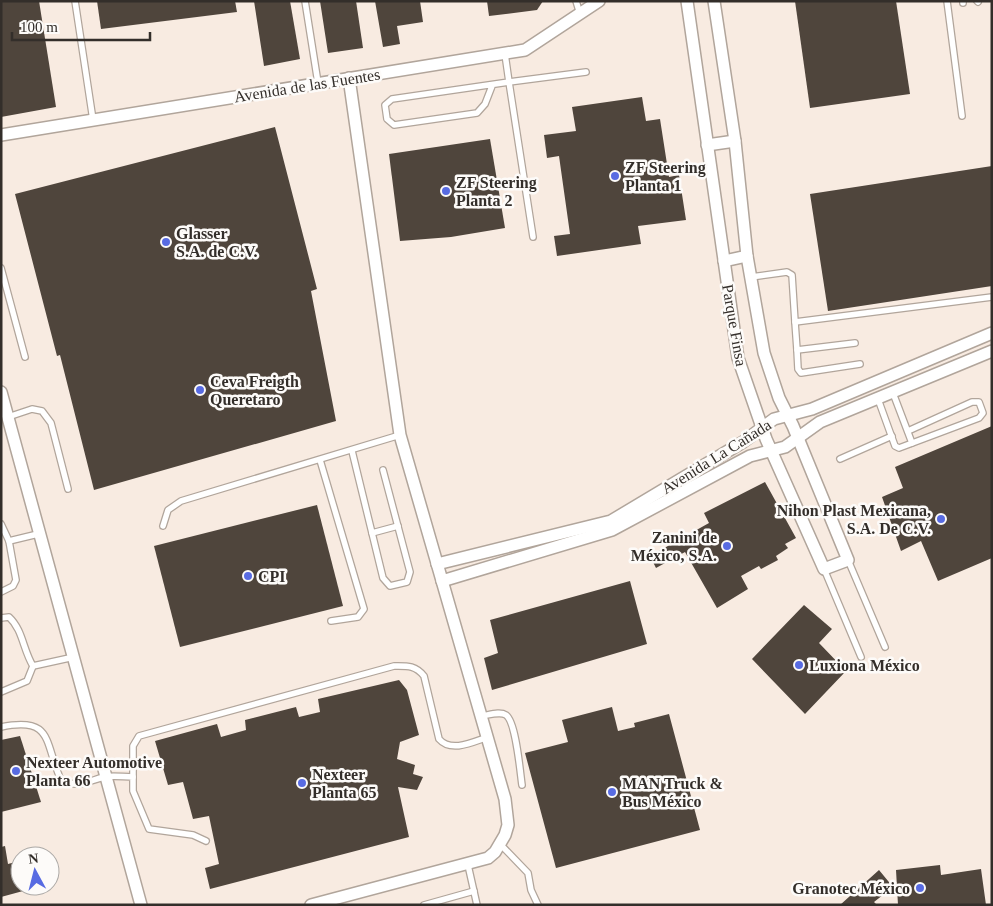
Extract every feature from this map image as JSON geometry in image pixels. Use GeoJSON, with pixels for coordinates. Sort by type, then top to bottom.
{"type":"FeatureCollection","features":[{"type":"Feature","properties":{"kind":"street","name":"Avenida de las Fuentes"},"geometry":{"type":"LineString","coordinates":[[1,135],[525,50],[599,1]]}},
{"type":"Feature","properties":{"kind":"street","name":"Parque Finsa"},"geometry":{"type":"LineString","coordinates":[[687,1],[738,358],[766,439],[773,450],[824,569]]}},
{"type":"Feature","properties":{"kind":"street"},"geometry":{"type":"LineString","coordinates":[[714,1],[735,141],[747,256],[764,353],[787,414],[848,560],[824,569]]}},
{"type":"Feature","properties":{"kind":"street"},"geometry":{"type":"LineString","coordinates":[[311,905],[468,865],[488,858],[500,844],[508,825],[508,816],[488,737],[400,435],[349,78]]}},
{"type":"Feature","properties":{"kind":"street"},"geometry":{"type":"LineString","coordinates":[[708,145],[735,141]]}},
{"type":"Feature","properties":{"kind":"street"},"geometry":{"type":"LineString","coordinates":[[724,260],[747,256]]}},
{"type":"Feature","properties":{"kind":"street","name":"Avenida La Cañada"},"geometry":{"type":"LineString","coordinates":[[437,564],[611,521],[743,442],[763,426],[787,414],[812,409],[992,333]]}},
{"type":"Feature","properties":{"kind":"street"},"geometry":{"type":"LineString","coordinates":[[442,581],[612,530],[750,456],[786,447],[820,422],[992,351]]}},
{"type":"Feature","properties":{"kind":"street"},"geometry":{"type":"LineString","coordinates":[[1,392],[38,534],[74,657],[141,905]]}},
{"type":"Feature","properties":{"kind":"lane"},"geometry":{"type":"LineString","coordinates":[[74,1],[93,120]]}},
{"type":"Feature","properties":{"kind":"lane"},"geometry":{"type":"LineString","coordinates":[[305,1],[318,83]]}},
{"type":"Feature","properties":{"kind":"lane"},"geometry":{"type":"LineString","coordinates":[[576,1],[580,14]]}},
{"type":"Feature","properties":{"kind":"lane"},"geometry":{"type":"LineString","coordinates":[[947,1],[962,116]]}},
{"type":"Feature","properties":{"kind":"lane"},"geometry":{"type":"LineString","coordinates":[[505,54],[534,237]]}},
{"type":"Feature","properties":{"kind":"lane"},"geometry":{"type":"LineString","coordinates":[[492,86],[484,104],[477,113],[394,124],[387,120],[385,105],[392,99],[586,72]]}},
{"type":"Feature","properties":{"kind":"lane"},"geometry":{"type":"LineString","coordinates":[[1,268],[25,357]]}},
{"type":"Feature","properties":{"kind":"lane"},"geometry":{"type":"LineString","coordinates":[[751,277],[786,272],[792,275],[798,369],[801,373],[860,364]]}},
{"type":"Feature","properties":{"kind":"lane"},"geometry":{"type":"LineString","coordinates":[[795,322],[992,297]]}},
{"type":"Feature","properties":{"kind":"lane"},"geometry":{"type":"LineString","coordinates":[[797,350],[856,344]]}},
{"type":"Feature","properties":{"kind":"lane"},"geometry":{"type":"LineString","coordinates":[[893,393],[912,442]]}},
{"type":"Feature","properties":{"kind":"lane"},"geometry":{"type":"LineString","coordinates":[[878,399],[895,446],[900,448],[979,418],[983,413],[979,402],[972,402],[908,431]]}},
{"type":"Feature","properties":{"kind":"lane"},"geometry":{"type":"LineString","coordinates":[[8,416],[32,409],[42,411],[51,423],[68,489]]}},
{"type":"Feature","properties":{"kind":"lane"},"geometry":{"type":"LineString","coordinates":[[163,526],[168,510],[181,501],[400,435]]}},
{"type":"Feature","properties":{"kind":"lane"},"geometry":{"type":"LineString","coordinates":[[840,459],[892,436]]}},
{"type":"Feature","properties":{"kind":"lane"},"geometry":{"type":"LineString","coordinates":[[352,451],[384,578],[390,586],[407,582],[410,572],[383,470]]}},
{"type":"Feature","properties":{"kind":"lane"},"geometry":{"type":"LineString","coordinates":[[320,460],[364,609],[358,617],[331,621]]}},
{"type":"Feature","properties":{"kind":"lane"},"geometry":{"type":"LineString","coordinates":[[1,524],[8,541],[16,580],[13,586],[1,592]]}},
{"type":"Feature","properties":{"kind":"lane"},"geometry":{"type":"LineString","coordinates":[[372,533],[398,526]]}},
{"type":"Feature","properties":{"kind":"lane"},"geometry":{"type":"LineString","coordinates":[[8,541],[38,534]]}},
{"type":"Feature","properties":{"kind":"lane"},"geometry":{"type":"LineString","coordinates":[[848,560],[885,647]]}},
{"type":"Feature","properties":{"kind":"lane","name":"Parque Finsa"},"geometry":{"type":"LineString","coordinates":[[824,569],[861,657]]}},
{"type":"Feature","properties":{"kind":"lane"},"geometry":{"type":"LineString","coordinates":[[1,618],[10,617],[18,625],[28,657],[33,666]]}},
{"type":"Feature","properties":{"kind":"lane"},"geometry":{"type":"LineString","coordinates":[[33,666],[74,657]]}},
{"type":"Feature","properties":{"kind":"lane"},"geometry":{"type":"LineString","coordinates":[[1,692],[27,681],[33,666]]}},
{"type":"Feature","properties":{"kind":"lane"},"geometry":{"type":"LineString","coordinates":[[206,841],[193,835],[149,829],[134,791],[132,746],[138,736],[394,666],[409,666],[418,668],[424,676],[439,739],[443,744],[450,746],[462,745],[488,737]]}},
{"type":"Feature","properties":{"kind":"lane"},"geometry":{"type":"LineString","coordinates":[[482,716],[502,713],[507,716],[513,725],[522,785]]}},
{"type":"Feature","properties":{"kind":"lane"},"geometry":{"type":"LineString","coordinates":[[1,727],[30,723],[40,729],[47,739],[61,780],[70,785],[76,786],[106,777],[133,777]]}},
{"type":"Feature","properties":{"kind":"lane"},"geometry":{"type":"LineString","coordinates":[[500,844],[523,865],[528,873],[531,890],[538,905]]}},
{"type":"Feature","properties":{"kind":"lane"},"geometry":{"type":"LineString","coordinates":[[468,865],[477,905]]}},
{"type":"Feature","properties":{"kind":"lane"},"geometry":{"type":"LineString","coordinates":[[424,905],[474,891]]}},
{"type":"Feature","properties":{"kind":"building"},"geometry":{"type":"Polygon","coordinates":[[[1,1],[39,1],[56,107],[1,117],[1,1]]]}},
{"type":"Feature","properties":{"kind":"building"},"geometry":{"type":"Polygon","coordinates":[[[97,1],[235,1],[237,12],[101,29],[97,1]]]}},
{"type":"Feature","properties":{"kind":"building"},"geometry":{"type":"Polygon","coordinates":[[[254,1],[290,1],[300,59],[264,66],[254,1]]]}},
{"type":"Feature","properties":{"kind":"building"},"geometry":{"type":"Polygon","coordinates":[[[320,1],[356,1],[363,48],[328,53],[320,1]]]}},
{"type":"Feature","properties":{"kind":"building"},"geometry":{"type":"Polygon","coordinates":[[[375,1],[420,1],[423,22],[397,26],[400,44],[383,47],[375,1]]]}},
{"type":"Feature","properties":{"kind":"building"},"geometry":{"type":"Polygon","coordinates":[[[487,1],[543,1],[537,10],[489,16],[487,1]]]}},
{"type":"Feature","properties":{"kind":"building"},"geometry":{"type":"Polygon","coordinates":[[[795,1],[896,1],[910,94],[810,108],[795,1]]]}},
{"type":"Feature","properties":{"kind":"building","name":"ZF Steering Planta 1"},"geometry":{"type":"Polygon","coordinates":[[[642,97],[646,121],[660,119],[669,177],[679,175],[686,220],[638,226],[641,244],[557,256],[554,236],[570,234],[559,156],[547,158],[544,135],[576,131],[572,107],[642,97]]]}},
{"type":"Feature","properties":{"kind":"building"},"geometry":{"type":"Polygon","coordinates":[[[275,127],[317,289],[311,291],[336,421],[94,490],[60,355],[57,356],[15,194],[275,127]]]}},
{"type":"Feature","properties":{"kind":"building","name":"ZF Steering Planta 2"},"geometry":{"type":"Polygon","coordinates":[[[490,139],[505,228],[451,237],[400,241],[389,154],[490,139]]]}},
{"type":"Feature","properties":{"kind":"building"},"geometry":{"type":"Polygon","coordinates":[[[992,166],[992,286],[828,311],[810,194],[992,166]]]}},
{"type":"Feature","properties":{"kind":"building","name":"Nihon Plast Mexicana, S.A. De C.V."},"geometry":{"type":"Polygon","coordinates":[[[992,426],[992,558],[938,581],[921,541],[901,551],[882,497],[903,488],[895,467],[992,426]]]}},
{"type":"Feature","properties":{"kind":"building","name":"Zanini de México, S.A."},"geometry":{"type":"Polygon","coordinates":[[[765,482],[796,538],[785,544],[788,548],[776,556],[778,560],[761,569],[759,566],[741,576],[748,589],[717,608],[685,552],[656,568],[650,556],[709,523],[704,513],[765,482]]]}},
{"type":"Feature","properties":{"kind":"building","name":"CPI"},"geometry":{"type":"Polygon","coordinates":[[[317,505],[343,606],[180,647],[154,546],[317,505]]]}},
{"type":"Feature","properties":{"kind":"building"},"geometry":{"type":"Polygon","coordinates":[[[630,581],[647,644],[492,690],[484,658],[498,653],[490,620],[630,581]]]}},
{"type":"Feature","properties":{"kind":"building","name":"Luxiona México"},"geometry":{"type":"Polygon","coordinates":[[[804,605],[832,629],[819,643],[846,671],[805,714],[752,659],[804,605]]]}},
{"type":"Feature","properties":{"kind":"building","name":"Nexteer Planta 65"},"geometry":{"type":"Polygon","coordinates":[[[399,680],[407,690],[419,735],[400,742],[397,759],[415,765],[413,774],[423,777],[417,790],[398,787],[409,837],[210,889],[205,868],[219,864],[209,816],[193,819],[183,782],[168,785],[155,741],[217,724],[221,737],[246,730],[245,720],[296,707],[299,717],[320,712],[318,699],[399,680]]]}},
{"type":"Feature","properties":{"kind":"building","name":"MAN Truck & Bus México"},"geometry":{"type":"Polygon","coordinates":[[[612,707],[618,731],[635,727],[634,723],[669,714],[700,830],[556,868],[525,753],[568,742],[562,720],[612,707]]]}},
{"type":"Feature","properties":{"kind":"building","name":"Nexteer Automotive Planta 66"},"geometry":{"type":"Polygon","coordinates":[[[20,736],[41,802],[1,812],[1,740],[20,736]]]}},
{"type":"Feature","properties":{"kind":"building"},"geometry":{"type":"Polygon","coordinates":[[[5,846],[8,864],[10,863],[10,895],[1,897],[1,847],[5,846]]]}},
{"type":"Feature","properties":{"kind":"building"},"geometry":{"type":"Polygon","coordinates":[[[940,865],[941,875],[981,869],[986,905],[898,905],[896,870],[940,865]]]}},
{"type":"Feature","properties":{"kind":"building"},"geometry":{"type":"Polygon","coordinates":[[[879,870],[893,887],[874,902],[877,905],[840,905],[879,870]]]}},
{"type":"Feature","properties":{"kind":"place","name":"ZF Steering Planta 1"},"geometry":{"type":"Point","coordinates":[615,176]}},
{"type":"Feature","properties":{"kind":"place","name":"ZF Steering Planta 2"},"geometry":{"type":"Point","coordinates":[446,191]}},
{"type":"Feature","properties":{"kind":"place","name":"Glasser S.A. de C.V."},"geometry":{"type":"Point","coordinates":[166,242]}},
{"type":"Feature","properties":{"kind":"place","name":"Ceva Freigth Queretaro"},"geometry":{"type":"Point","coordinates":[200,390]}},
{"type":"Feature","properties":{"kind":"place","name":"Nihon Plast Mexicana, S.A. De C.V."},"geometry":{"type":"Point","coordinates":[941,519]}},
{"type":"Feature","properties":{"kind":"place","name":"Zanini de México, S.A."},"geometry":{"type":"Point","coordinates":[727,546]}},
{"type":"Feature","properties":{"kind":"place","name":"CPI"},"geometry":{"type":"Point","coordinates":[248,576]}},
{"type":"Feature","properties":{"kind":"place","name":"Luxiona México"},"geometry":{"type":"Point","coordinates":[799,665]}},
{"type":"Feature","properties":{"kind":"place","name":"Nexteer Automotive Planta 66"},"geometry":{"type":"Point","coordinates":[16,771]}},
{"type":"Feature","properties":{"kind":"place","name":"Nexteer Planta 65"},"geometry":{"type":"Point","coordinates":[302,783]}},
{"type":"Feature","properties":{"kind":"place","name":"MAN Truck & Bus México"},"geometry":{"type":"Point","coordinates":[612,792]}},
{"type":"Feature","properties":{"kind":"place","name":"Granotec México"},"geometry":{"type":"Point","coordinates":[920,888]}}]}
